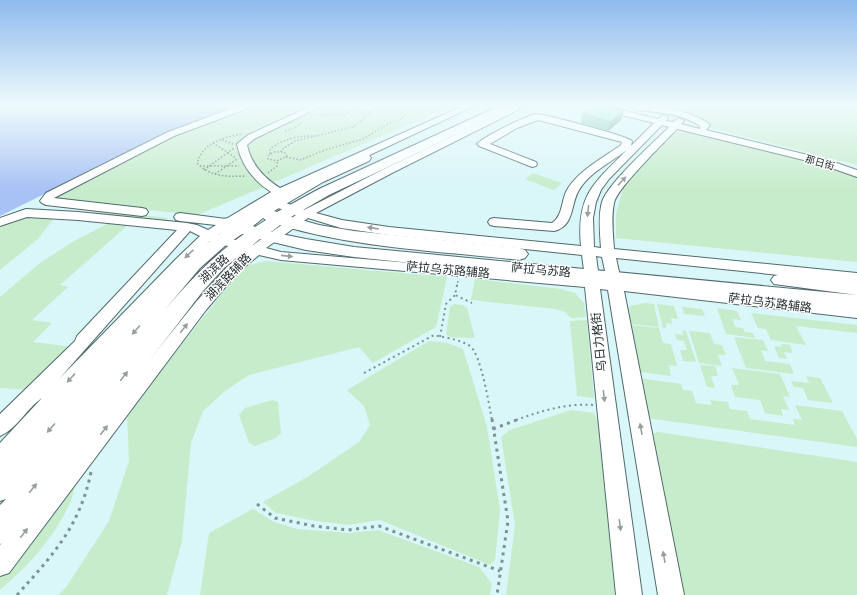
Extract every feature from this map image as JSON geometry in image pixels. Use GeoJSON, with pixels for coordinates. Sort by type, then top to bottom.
{"type":"FeatureCollection","features":[{"type":"Feature","properties":{"kind":"main road","name":"湖滨路"},"geometry":{"type":"LineString","coordinates":[[0,529],[196,286],[217,264],[278,209],[318,179],[419,134]]}},
{"type":"Feature","properties":{"kind":"main road","name":"湖滨路"},"geometry":{"type":"LineString","coordinates":[[278,209],[324,192],[449,134]]}},
{"type":"Feature","properties":{"kind":"main road","name":"萨拉乌苏路"},"geometry":{"type":"LineString","coordinates":[[278,209],[328,232],[591,268]]}},
{"type":"Feature","properties":{"kind":"main road","name":"湖滨路"},"geometry":{"type":"LineString","coordinates":[[0,487],[214,239],[248,236]]}},
{"type":"Feature","properties":{"kind":"main road","name":"萨拉乌苏路"},"geometry":{"type":"LineString","coordinates":[[248,236],[354,252],[857,288]]}},
{"type":"Feature","properties":{"kind":"main road","name":"萨拉乌苏路"},"geometry":{"type":"LineString","coordinates":[[612,270],[857,302]]}},
{"type":"Feature","properties":{"kind":"street","name":"萨拉乌苏路辅路"},"geometry":{"type":"LineString","coordinates":[[172,134],[56,191],[50,195],[46,201],[248,236],[281,256],[460,271],[591,268]]}},
{"type":"Feature","properties":{"kind":"street"},"geometry":{"type":"LineString","coordinates":[[258,134],[242,144],[243,152],[247,162],[258,175],[278,209]]}},
{"type":"Feature","properties":{"kind":"street","name":"湖滨路辅路"},"geometry":{"type":"LineString","coordinates":[[278,209],[286,189],[408,134]]}},
{"type":"Feature","properties":{"kind":"street","name":"湖滨路辅路"},"geometry":{"type":"LineString","coordinates":[[0,564],[201,306],[232,270],[248,236],[278,209],[388,170],[464,134]]}},
{"type":"Feature","properties":{"kind":"street"},"geometry":{"type":"LineString","coordinates":[[500,134],[482,144],[532,164]]}},
{"type":"Feature","properties":{"kind":"street"},"geometry":{"type":"LineString","coordinates":[[494,222],[554,227],[561,224],[566,216],[573,190],[583,178],[626,146],[627,141],[604,134]]}},
{"type":"Feature","properties":{"kind":"street","name":"乌日力格街"},"geometry":{"type":"LineString","coordinates":[[629,595],[586,228],[589,204],[593,193],[601,183],[657,134]]}},
{"type":"Feature","properties":{"kind":"street","name":"乌日力格街"},"geometry":{"type":"LineString","coordinates":[[660,134],[616,188],[608,202],[606,220],[612,270],[671,595]]}},
{"type":"Feature","properties":{"kind":"street","name":"那日街"},"geometry":{"type":"LineString","coordinates":[[715,134],[824,162],[857,174]]}},
{"type":"Feature","properties":{"kind":"street","name":"那日街"},"geometry":{"type":"LineString","coordinates":[[728,134],[816,155],[857,167]]}},
{"type":"Feature","properties":{"kind":"street"},"geometry":{"type":"LineString","coordinates":[[583,178],[601,183]]}},
{"type":"Feature","properties":{"kind":"street"},"geometry":{"type":"LineString","coordinates":[[0,222],[26,213],[47,213],[187,227],[193,228],[214,239],[181,262],[84,363],[0,457]]}},
{"type":"Feature","properties":{"kind":"street"},"geometry":{"type":"LineString","coordinates":[[0,427],[28,397],[36,392],[84,343],[83,340],[187,227]]}},
{"type":"Feature","properties":{"kind":"street","name":"萨拉乌苏路辅路"},"geometry":{"type":"LineString","coordinates":[[612,270],[857,313]]}},
{"type":"Feature","properties":{"kind":"street"},"geometry":{"type":"LineString","coordinates":[[612,270],[857,278]]}},
{"type":"Feature","properties":{"kind":"path"},"geometry":{"type":"LineString","coordinates":[[243,134],[221,139],[200,151],[199,166],[204,170],[215,174],[237,176],[258,175],[270,173],[277,166],[277,161]]}},
{"type":"Feature","properties":{"kind":"path"},"geometry":{"type":"LineString","coordinates":[[281,152],[280,150],[284,145],[290,142],[328,134]]}},
{"type":"Feature","properties":{"kind":"path"},"geometry":{"type":"LineString","coordinates":[[320,136],[299,137],[279,142],[270,149],[270,154],[268,157],[270,160],[277,161],[286,158],[300,160],[325,150],[363,139],[372,134]]}},
{"type":"Feature","properties":{"kind":"path"},"geometry":{"type":"LineString","coordinates":[[204,170],[237,145],[221,139]]}},
{"type":"Feature","properties":{"kind":"path"},"geometry":{"type":"LineString","coordinates":[[213,143],[241,161]]}},
{"type":"Feature","properties":{"kind":"path"},"geometry":{"type":"LineString","coordinates":[[270,154],[281,152],[287,154],[286,158]]}},
{"type":"Feature","properties":{"kind":"path"},"geometry":{"type":"LineString","coordinates":[[215,174],[241,156]]}},
{"type":"Feature","properties":{"kind":"path"},"geometry":{"type":"LineString","coordinates":[[199,166],[240,166]]}},
{"type":"Feature","properties":{"kind":"path"},"geometry":{"type":"LineString","coordinates":[[440,337],[446,304],[455,296],[460,271]]}},
{"type":"Feature","properties":{"kind":"path"},"geometry":{"type":"LineString","coordinates":[[455,296],[472,304]]}},
{"type":"Feature","properties":{"kind":"path"},"geometry":{"type":"LineString","coordinates":[[364,373],[434,335],[460,341],[471,347],[477,357],[488,399],[508,521],[497,595]]}},
{"type":"Feature","properties":{"kind":"path"},"geometry":{"type":"LineString","coordinates":[[493,429],[515,420],[572,405],[586,404],[606,407]]}},
{"type":"Feature","properties":{"kind":"path"},"geometry":{"type":"LineString","coordinates":[[17,595],[56,551],[78,517],[89,486],[92,464],[90,447]]}},
{"type":"Feature","properties":{"kind":"path"},"geometry":{"type":"LineString","coordinates":[[257,504],[274,518],[314,526],[348,530],[380,526],[500,572]]}},
{"type":"Feature","properties":{"kind":"green space"},"geometry":{"type":"Polygon","coordinates":[[[179,134],[250,134],[251,135],[242,141],[264,187],[197,215],[65,201],[56,198],[57,193],[179,134]]]}},
{"type":"Feature","properties":{"kind":"green space"},"geometry":{"type":"Polygon","coordinates":[[[269,134],[387,134],[272,183],[252,164],[246,148],[252,140],[269,134]]]}},
{"type":"Feature","properties":{"kind":"green space"},"geometry":{"type":"Polygon","coordinates":[[[675,134],[695,134],[816,164],[857,177],[857,262],[616,238],[616,214],[624,185],[675,134]]]}},
{"type":"Feature","properties":{"kind":"green space"},"geometry":{"type":"Polygon","coordinates":[[[733,134],[857,134],[857,165],[733,134]]]}},
{"type":"Feature","properties":{"kind":"green space"},"geometry":{"type":"Polygon","coordinates":[[[533,173],[562,183],[554,190],[525,179],[533,173]]]}},
{"type":"Feature","properties":{"kind":"green space"},"geometry":{"type":"Polygon","coordinates":[[[95,210],[168,218],[164,222],[89,214],[95,210]]]}},
{"type":"Feature","properties":{"kind":"green space"},"geometry":{"type":"Polygon","coordinates":[[[29,216],[54,218],[38,239],[0,270],[0,226],[15,219],[29,216]]]}},
{"type":"Feature","properties":{"kind":"green space"},"geometry":{"type":"Polygon","coordinates":[[[109,223],[128,225],[60,285],[68,287],[32,320],[52,323],[33,342],[73,347],[31,390],[0,388],[0,297],[40,263],[74,241],[109,223]]]}},
{"type":"Feature","properties":{"kind":"green space"},"geometry":{"type":"Polygon","coordinates":[[[265,261],[447,277],[436,327],[373,363],[359,347],[249,375],[225,391],[203,411],[191,443],[182,541],[167,595],[58,595],[67,586],[109,521],[129,461],[127,414],[238,273],[247,266],[265,261]]]}},
{"type":"Feature","properties":{"kind":"green space"},"geometry":{"type":"Polygon","coordinates":[[[475,279],[561,289],[575,293],[584,303],[586,317],[571,318],[565,312],[555,309],[471,300],[475,279]]]}},
{"type":"Feature","properties":{"kind":"green space"},"geometry":{"type":"Polygon","coordinates":[[[645,303],[654,304],[659,327],[629,324],[627,311],[630,306],[645,303]]]}},
{"type":"Feature","properties":{"kind":"green space"},"geometry":{"type":"Polygon","coordinates":[[[454,304],[463,305],[467,308],[475,338],[450,337],[446,334],[450,307],[454,304]]]}},
{"type":"Feature","properties":{"kind":"green space"},"geometry":{"type":"Polygon","coordinates":[[[657,304],[674,306],[678,319],[671,318],[672,324],[666,323],[666,328],[663,328],[657,304]]]}},
{"type":"Feature","properties":{"kind":"green space"},"geometry":{"type":"Polygon","coordinates":[[[682,307],[702,309],[705,316],[684,314],[682,307]]]}},
{"type":"Feature","properties":{"kind":"green space"},"geometry":{"type":"Polygon","coordinates":[[[717,308],[737,311],[741,320],[733,319],[735,327],[743,328],[745,332],[753,333],[755,338],[726,334],[717,308]]]}},
{"type":"Feature","properties":{"kind":"green space"},"geometry":{"type":"Polygon","coordinates":[[[751,313],[857,325],[857,333],[796,326],[806,345],[771,340],[766,329],[758,328],[751,313]]]}},
{"type":"Feature","properties":{"kind":"green space"},"geometry":{"type":"Polygon","coordinates":[[[587,320],[594,398],[577,396],[570,321],[587,320]]]}},
{"type":"Feature","properties":{"kind":"green space"},"geometry":{"type":"Polygon","coordinates":[[[630,325],[659,328],[663,343],[671,344],[677,366],[669,365],[671,376],[639,372],[630,325]]]}},
{"type":"Feature","properties":{"kind":"green space"},"geometry":{"type":"Polygon","coordinates":[[[682,330],[686,331],[696,362],[683,361],[680,350],[687,350],[684,341],[677,340],[675,334],[683,335],[682,330]]]}},
{"type":"Feature","properties":{"kind":"green space"},"geometry":{"type":"Polygon","coordinates":[[[689,331],[710,333],[714,344],[722,345],[726,355],[718,355],[722,366],[699,363],[689,331]]]}},
{"type":"Feature","properties":{"kind":"green space"},"geometry":{"type":"Polygon","coordinates":[[[734,337],[763,340],[768,351],[761,350],[765,361],[790,364],[794,374],[746,368],[734,337]]]}},
{"type":"Feature","properties":{"kind":"green space"},"geometry":{"type":"Polygon","coordinates":[[[429,341],[447,343],[463,349],[487,427],[500,510],[495,560],[490,565],[380,520],[348,525],[310,520],[276,513],[263,502],[309,476],[359,442],[370,425],[364,406],[347,390],[429,341]]]}},
{"type":"Feature","properties":{"kind":"green space"},"geometry":{"type":"Polygon","coordinates":[[[781,344],[790,345],[793,353],[784,352],[787,359],[779,358],[774,346],[782,347],[781,344]]]}},
{"type":"Feature","properties":{"kind":"green space"},"geometry":{"type":"Polygon","coordinates":[[[700,365],[715,366],[718,376],[711,376],[715,388],[707,387],[700,365]]]}},
{"type":"Feature","properties":{"kind":"green space"},"geometry":{"type":"Polygon","coordinates":[[[732,368],[780,374],[790,397],[783,396],[789,410],[781,409],[783,416],[765,413],[760,400],[735,397],[731,385],[739,385],[732,368]]]}},
{"type":"Feature","properties":{"kind":"green space"},"geometry":{"type":"Polygon","coordinates":[[[806,376],[820,378],[833,403],[808,400],[803,388],[794,387],[791,381],[809,383],[806,376]]]}},
{"type":"Feature","properties":{"kind":"green space"},"geometry":{"type":"Polygon","coordinates":[[[639,378],[681,384],[683,390],[692,391],[696,403],[712,405],[710,400],[728,402],[730,409],[747,411],[750,419],[795,425],[793,419],[802,420],[795,405],[842,411],[857,439],[857,447],[647,418],[639,378]]]}},
{"type":"Feature","properties":{"kind":"green space"},"geometry":{"type":"Polygon","coordinates":[[[272,400],[278,402],[281,433],[276,438],[255,446],[249,443],[239,415],[245,408],[272,400]]]}},
{"type":"Feature","properties":{"kind":"green space"},"geometry":{"type":"Polygon","coordinates":[[[571,410],[594,413],[598,423],[615,595],[506,595],[515,525],[501,437],[510,430],[571,410]]]}},
{"type":"Feature","properties":{"kind":"green space"},"geometry":{"type":"Polygon","coordinates":[[[658,432],[857,462],[857,595],[682,595],[652,434],[658,432]]]}},
{"type":"Feature","properties":{"kind":"green space"},"geometry":{"type":"Polygon","coordinates":[[[78,471],[71,500],[54,532],[29,563],[0,590],[0,573],[78,471]]]}},
{"type":"Feature","properties":{"kind":"green space"},"geometry":{"type":"Polygon","coordinates":[[[253,509],[274,522],[297,529],[349,533],[378,530],[479,567],[492,584],[490,595],[200,595],[209,533],[253,509]]]}},
{"type":"Feature","properties":{"kind":"water"},"geometry":{"type":"Polygon","coordinates":[[[0,134],[168,134],[157,138],[0,216],[0,134]]]}}]}
